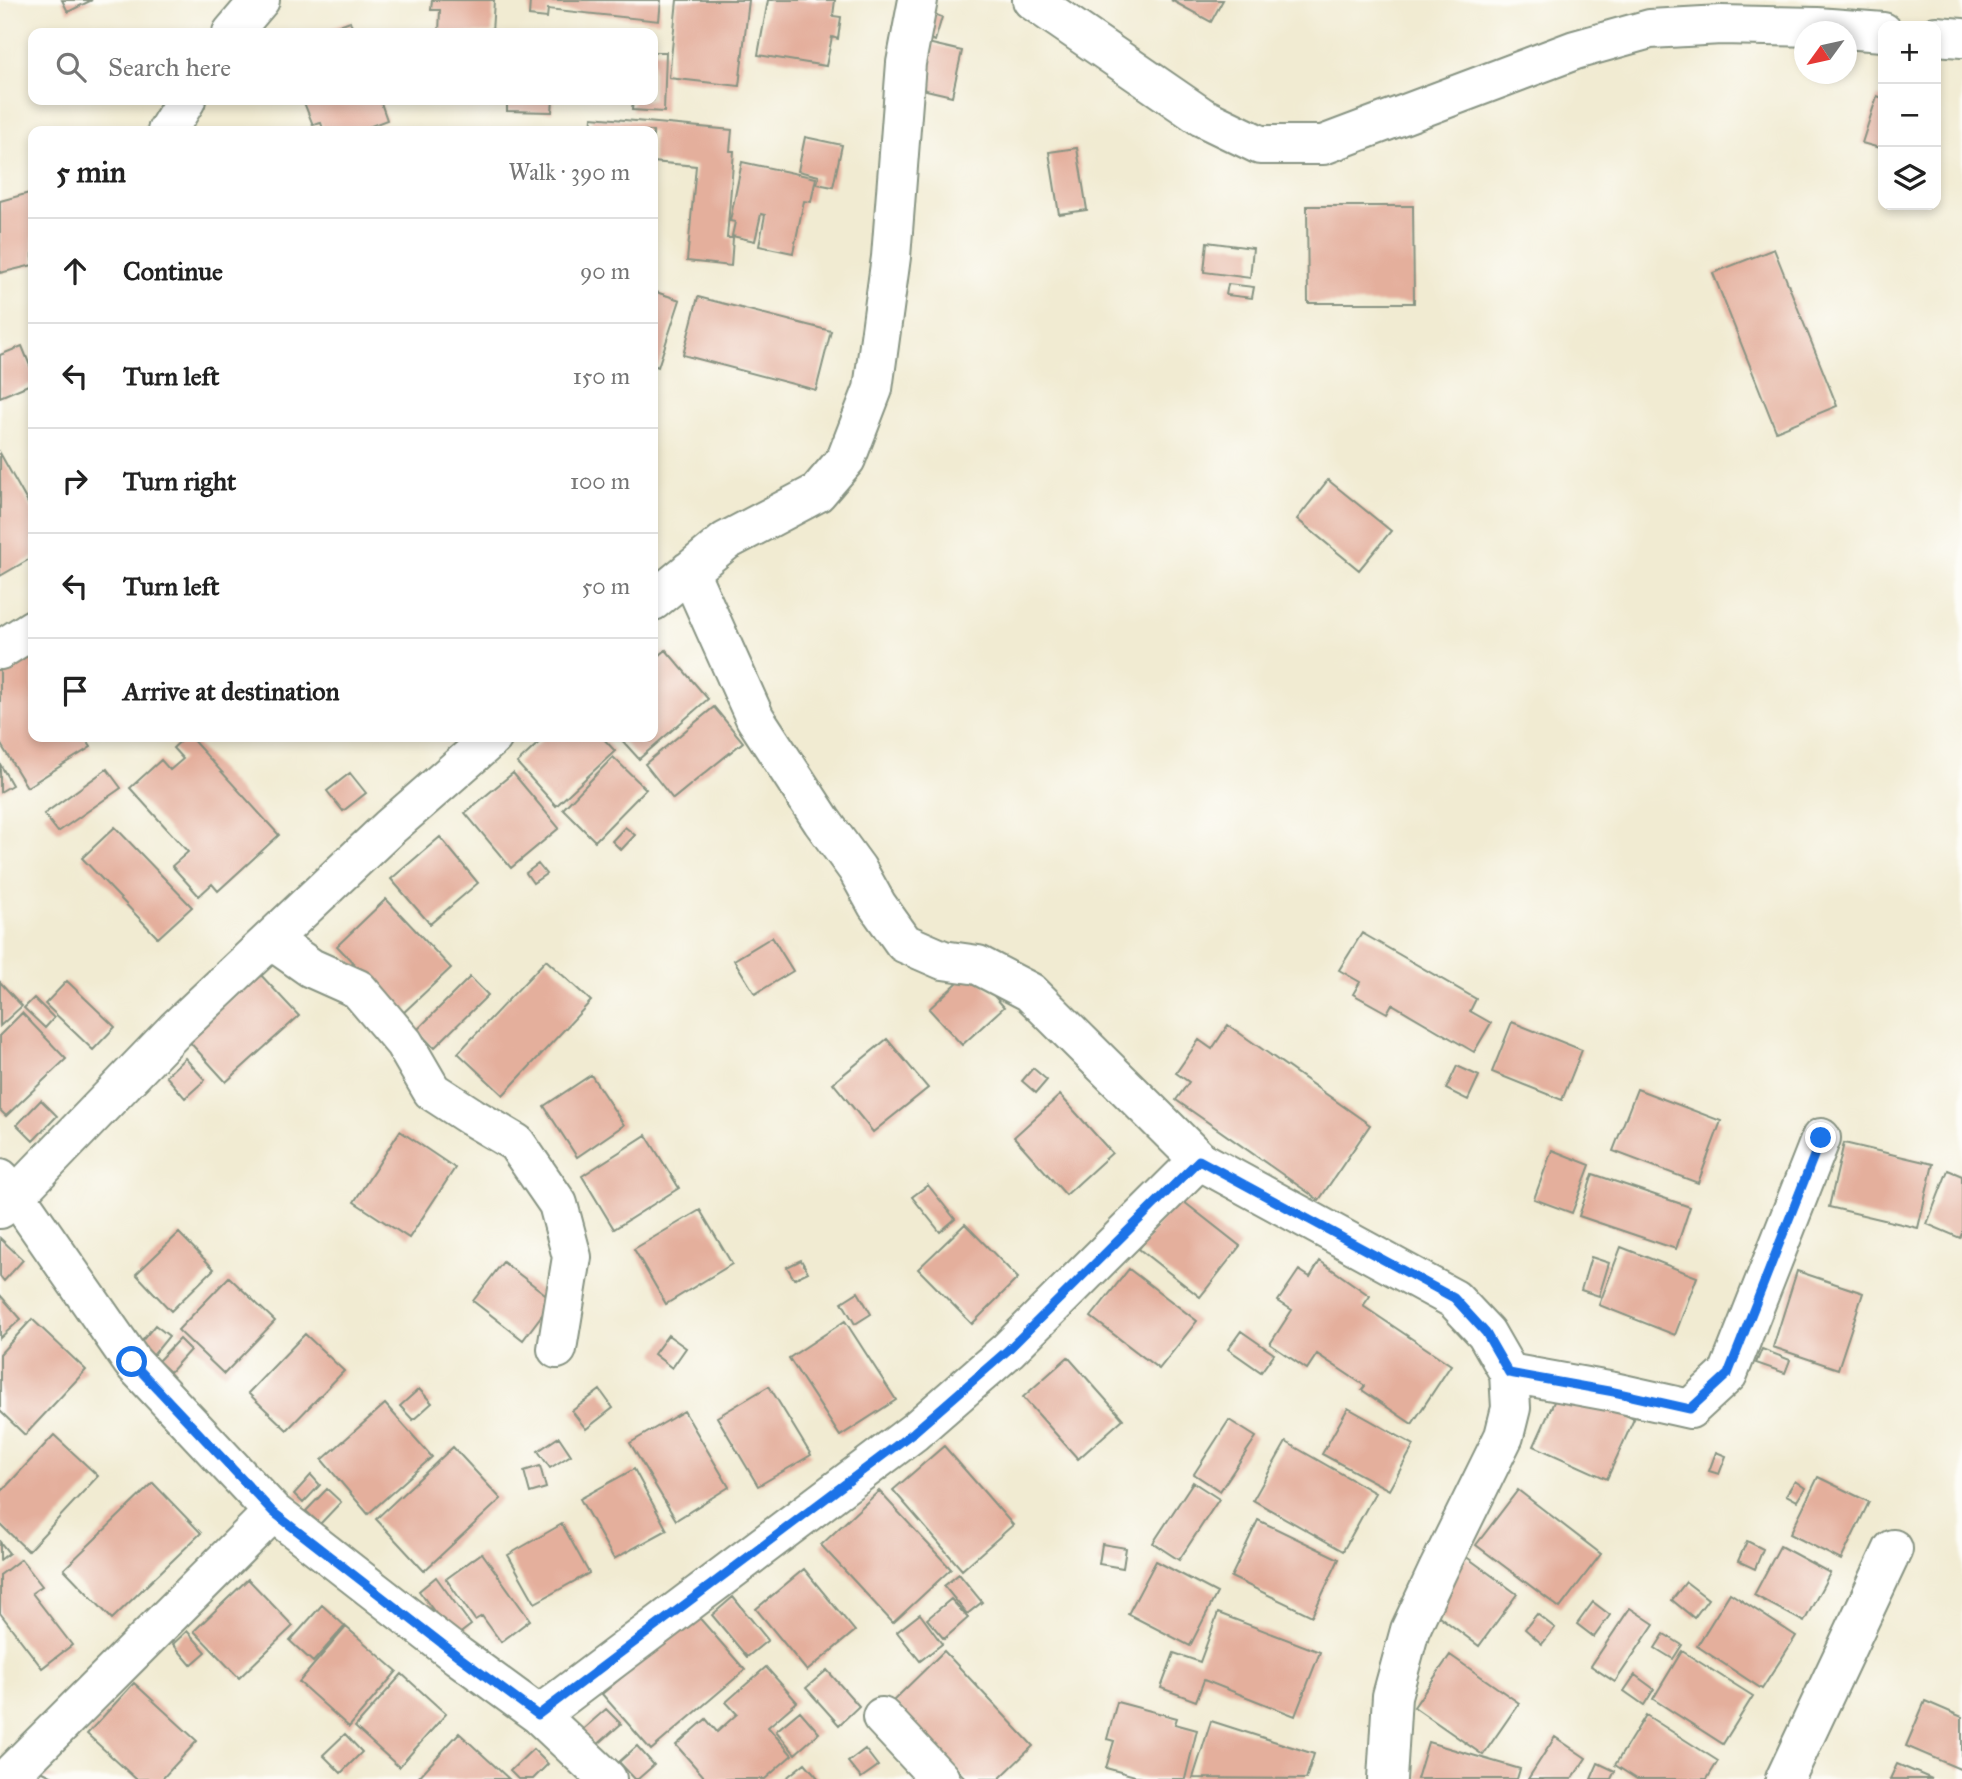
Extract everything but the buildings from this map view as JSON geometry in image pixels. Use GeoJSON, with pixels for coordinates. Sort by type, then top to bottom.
{"type":"FeatureCollection","features":[{"type":"Feature","properties":{"kind":"street"},"geometry":{"type":"LineString","coordinates":[[236,28],[260,0]]}},
{"type":"Feature","properties":{"kind":"street"},"geometry":{"type":"LineString","coordinates":[[658,597],[726,541],[817,493],[846,459],[873,388],[891,257],[906,63],[918,0]]}},
{"type":"Feature","properties":{"kind":"street"},"geometry":{"type":"LineString","coordinates":[[1032,0],[1202,117],[1260,145],[1323,145],[1575,50],[1650,30],[1721,25],[1878,32]]}},
{"type":"Feature","properties":{"kind":"street"},"geometry":{"type":"LineString","coordinates":[[1941,36],[1962,38]]}},
{"type":"Feature","properties":{"kind":"street"},"geometry":{"type":"LineString","coordinates":[[170,126],[183,105]]}},
{"type":"Feature","properties":{"kind":"street"},"geometry":{"type":"LineString","coordinates":[[689,571],[755,718],[904,943],[943,960],[978,965],[1030,992],[1199,1160],[1454,1298],[1486,1333],[1509,1373],[1511,1408],[1504,1436],[1410,1630],[1392,1696],[1387,1779]]}},
{"type":"Feature","properties":{"kind":"street"},"geometry":{"type":"LineString","coordinates":[[0,650],[28,632]]}},
{"type":"Feature","properties":{"kind":"street"},"geometry":{"type":"LineString","coordinates":[[486,742],[390,827],[5,1194],[132,1362],[273,1512],[538,1715],[607,1779]]}},
{"type":"Feature","properties":{"kind":"street"},"geometry":{"type":"LineString","coordinates":[[271,940],[311,968],[358,989],[404,1043],[432,1091],[516,1143],[558,1204],[572,1257],[557,1349]]}},
{"type":"Feature","properties":{"kind":"street"},"geometry":{"type":"LineString","coordinates":[[1509,1373],[1690,1409],[1728,1374],[1821,1138]]}},
{"type":"Feature","properties":{"kind":"street"},"geometry":{"type":"LineString","coordinates":[[538,1715],[914,1432],[1008,1350],[1199,1160]]}},
{"type":"Feature","properties":{"kind":"street"},"geometry":{"type":"LineString","coordinates":[[6,1779],[273,1512]]}},
{"type":"Feature","properties":{"kind":"street"},"geometry":{"type":"LineString","coordinates":[[1785,1779],[1893,1549]]}},
{"type":"Feature","properties":{"kind":"street"},"geometry":{"type":"LineString","coordinates":[[882,1717],[940,1779]]}},
{"type":"Feature","properties":{"kind":"route"},"geometry":{"type":"LineString","coordinates":[[132,1362],[273,1512],[538,1715],[914,1432],[1008,1350],[1199,1160],[1454,1298],[1486,1333],[1509,1373],[1690,1409],[1728,1374],[1821,1138]]}}]}
